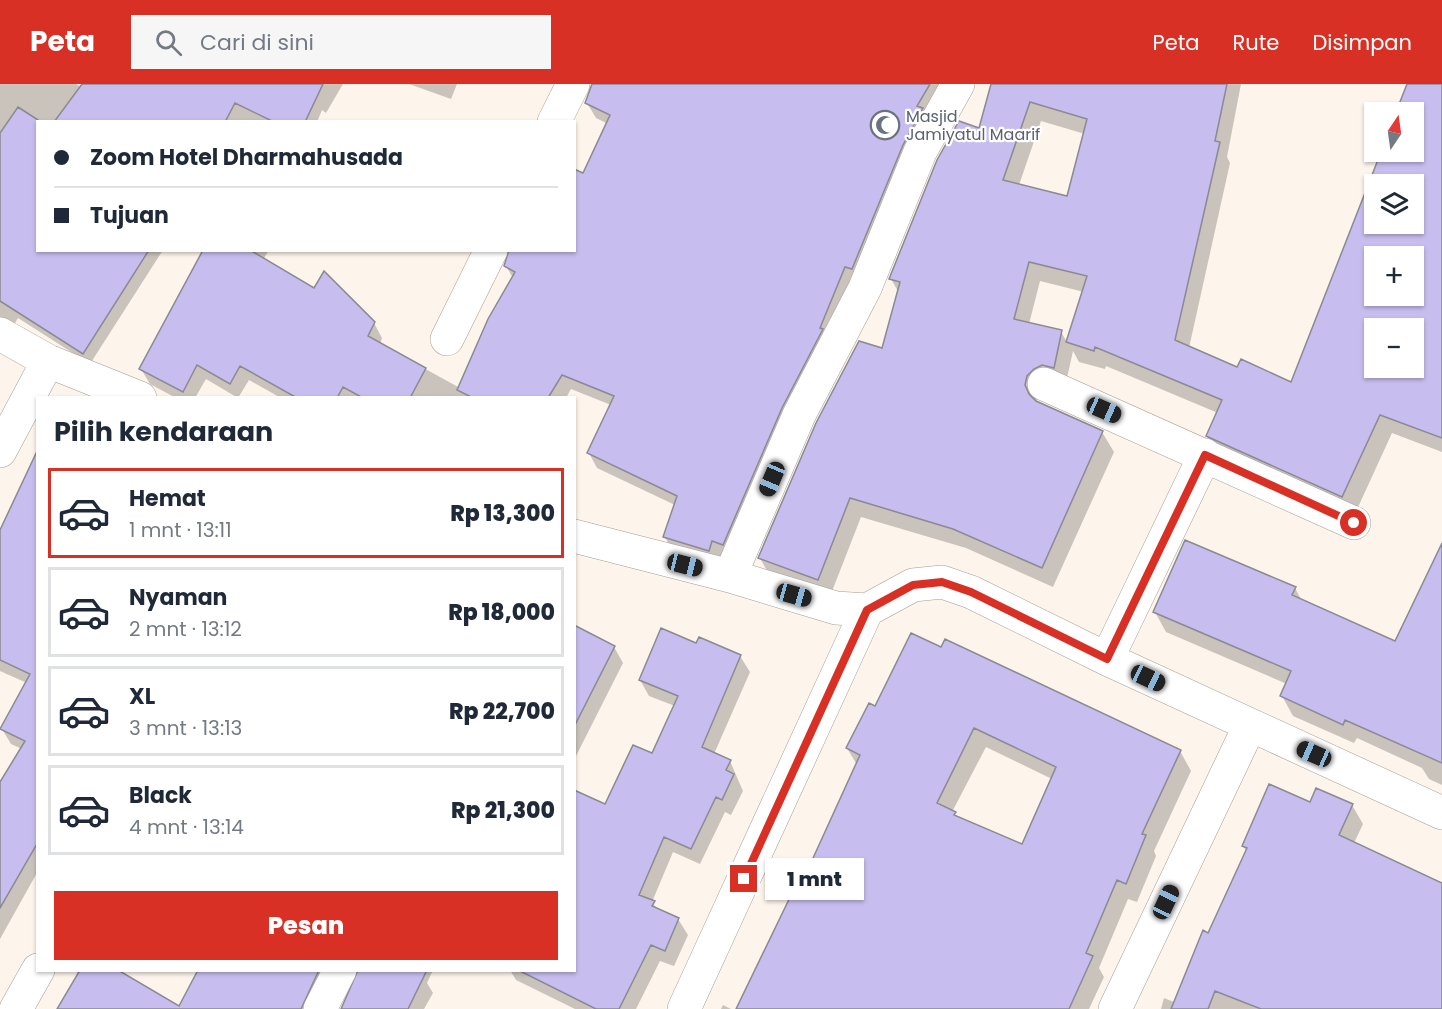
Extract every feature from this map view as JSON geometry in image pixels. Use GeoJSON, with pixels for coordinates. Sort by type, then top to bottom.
{"type":"FeatureCollection","features":[{"type":"Feature","properties":{"kind":"street"},"geometry":{"type":"LineString","coordinates":[[555,120],[573,84]]}},
{"type":"Feature","properties":{"kind":"street"},"geometry":{"type":"LineString","coordinates":[[730,576],[799,416],[865,288],[920,152],[958,84]]}},
{"type":"Feature","properties":{"kind":"street"},"geometry":{"type":"LineString","coordinates":[[447,339],[490,252]]}},
{"type":"Feature","properties":{"kind":"street"},"geometry":{"type":"LineString","coordinates":[[0,334],[48,361],[135,396]]}},
{"type":"Feature","properties":{"kind":"street"},"geometry":{"type":"LineString","coordinates":[[0,451],[48,361]]}},
{"type":"Feature","properties":{"kind":"street"},"geometry":{"type":"LineString","coordinates":[[1044,384],[1354,523]]}},
{"type":"Feature","properties":{"kind":"street"},"geometry":{"type":"LineString","coordinates":[[1107,659],[1205,455]]}},
{"type":"Feature","properties":{"kind":"street"},"geometry":{"type":"LineString","coordinates":[[576,537],[730,576],[836,608],[867,610],[913,585],[942,582],[971,592],[1107,659],[1442,813]]}},
{"type":"Feature","properties":{"kind":"street"},"geometry":{"type":"LineString","coordinates":[[684,1009],[867,610]]}},
{"type":"Feature","properties":{"kind":"street"},"geometry":{"type":"LineString","coordinates":[[1115,1009],[1250,725]]}},
{"type":"Feature","properties":{"kind":"street"},"geometry":{"type":"LineString","coordinates":[[16,1009],[37,972]]}},
{"type":"Feature","properties":{"kind":"street"},"geometry":{"type":"LineString","coordinates":[[320,1009],[339,972]]}},
{"type":"Feature","properties":{"kind":"building"},"geometry":{"type":"Polygon","coordinates":[[[82,84],[323,84],[306,120],[270,120],[235,103],[226,120],[55,120],[82,84]]]}},
{"type":"Feature","properties":{"kind":"building"},"geometry":{"type":"Polygon","coordinates":[[[592,84],[930,84],[917,106],[923,108],[903,145],[852,269],[845,267],[820,328],[823,329],[782,408],[723,545],[712,541],[709,551],[663,537],[677,496],[587,453],[614,396],[562,375],[549,396],[469,396],[457,390],[488,319],[515,272],[504,266],[508,252],[576,252],[576,170],[583,173],[610,115],[585,103],[592,84]]]}},
{"type":"Feature","properties":{"kind":"building"},"geometry":{"type":"Polygon","coordinates":[[[991,84],[1227,84],[1215,141],[1220,142],[1175,340],[1237,367],[1241,359],[1291,382],[1364,195],[1364,234],[1424,234],[1424,174],[1372,174],[1377,162],[1424,162],[1424,102],[1400,102],[1407,84],[1442,84],[1442,438],[1380,415],[1342,497],[1206,436],[1222,400],[1095,347],[1094,351],[1066,342],[1087,276],[1029,262],[1014,319],[1062,330],[1054,368],[1042,365],[1034,369],[1027,376],[1025,385],[1029,394],[1036,401],[1103,431],[1042,568],[953,529],[850,498],[818,580],[758,558],[816,423],[859,341],[882,348],[900,282],[889,279],[937,160],[959,121],[979,128],[991,84]],[[1030,102],[1003,180],[1067,196],[1087,119],[1030,102]]]}},
{"type":"Feature","properties":{"kind":"building"},"geometry":{"type":"Polygon","coordinates":[[[18,107],[38,120],[36,120],[36,252],[148,252],[83,354],[0,301],[0,133],[18,107]]]}},
{"type":"Feature","properties":{"kind":"building"},"geometry":{"type":"Polygon","coordinates":[[[202,252],[253,252],[314,288],[324,271],[375,322],[368,336],[426,368],[411,396],[359,396],[343,387],[338,396],[293,396],[240,366],[230,384],[197,365],[183,392],[139,369],[202,252]]]}},
{"type":"Feature","properties":{"kind":"building"},"geometry":{"type":"Polygon","coordinates":[[[36,453],[36,845],[0,908],[0,782],[25,741],[0,729],[30,674],[0,660],[0,530],[36,453]]]}},
{"type":"Feature","properties":{"kind":"building"},"geometry":{"type":"Polygon","coordinates":[[[1185,540],[1296,587],[1292,595],[1395,641],[1442,543],[1442,763],[1345,720],[1343,725],[1280,696],[1291,671],[1153,612],[1185,540]]]}},
{"type":"Feature","properties":{"kind":"building"},"geometry":{"type":"Polygon","coordinates":[[[576,626],[615,646],[576,723],[576,626]]]}},
{"type":"Feature","properties":{"kind":"building"},"geometry":{"type":"Polygon","coordinates":[[[661,628],[696,643],[699,637],[741,655],[702,747],[731,760],[726,770],[734,774],[722,800],[716,797],[691,849],[664,837],[639,895],[655,901],[652,906],[679,918],[665,951],[651,945],[619,1009],[596,1009],[522,972],[576,972],[576,791],[605,804],[633,745],[652,753],[678,696],[639,680],[661,628]]]}},
{"type":"Feature","properties":{"kind":"building"},"geometry":{"type":"Polygon","coordinates":[[[911,633],[941,647],[945,639],[1181,750],[1142,834],[1146,835],[1126,884],[1117,880],[1086,953],[1093,956],[1069,1009],[736,1009],[794,889],[798,891],[860,755],[846,748],[869,703],[875,706],[911,633]],[[974,728],[937,803],[956,812],[954,815],[1022,844],[1056,767],[974,728]]]}},
{"type":"Feature","properties":{"kind":"building"},"geometry":{"type":"Polygon","coordinates":[[[1269,784],[1310,802],[1316,788],[1353,804],[1339,835],[1442,883],[1442,1009],[1261,1009],[1215,991],[1208,1009],[1171,1009],[1203,930],[1208,933],[1247,848],[1242,846],[1269,784]]]}},
{"type":"Feature","properties":{"kind":"building"},"geometry":{"type":"Polygon","coordinates":[[[79,972],[121,972],[179,1006],[197,972],[318,972],[301,1009],[57,1009],[79,972]]]}},
{"type":"Feature","properties":{"kind":"building"},"geometry":{"type":"Polygon","coordinates":[[[357,972],[426,972],[408,1009],[341,1009],[357,972]]]}},
{"type":"Feature","properties":{"kind":"place","name":"Masjid Jamiyatul Maarif"},"geometry":{"type":"Point","coordinates":[885,125]}},
{"type":"Feature","properties":{"kind":"route"},"geometry":{"type":"LineString","coordinates":[[744,879],[867,610],[913,585],[942,582],[971,592],[1107,659],[1205,455],[1354,523]]}}]}
